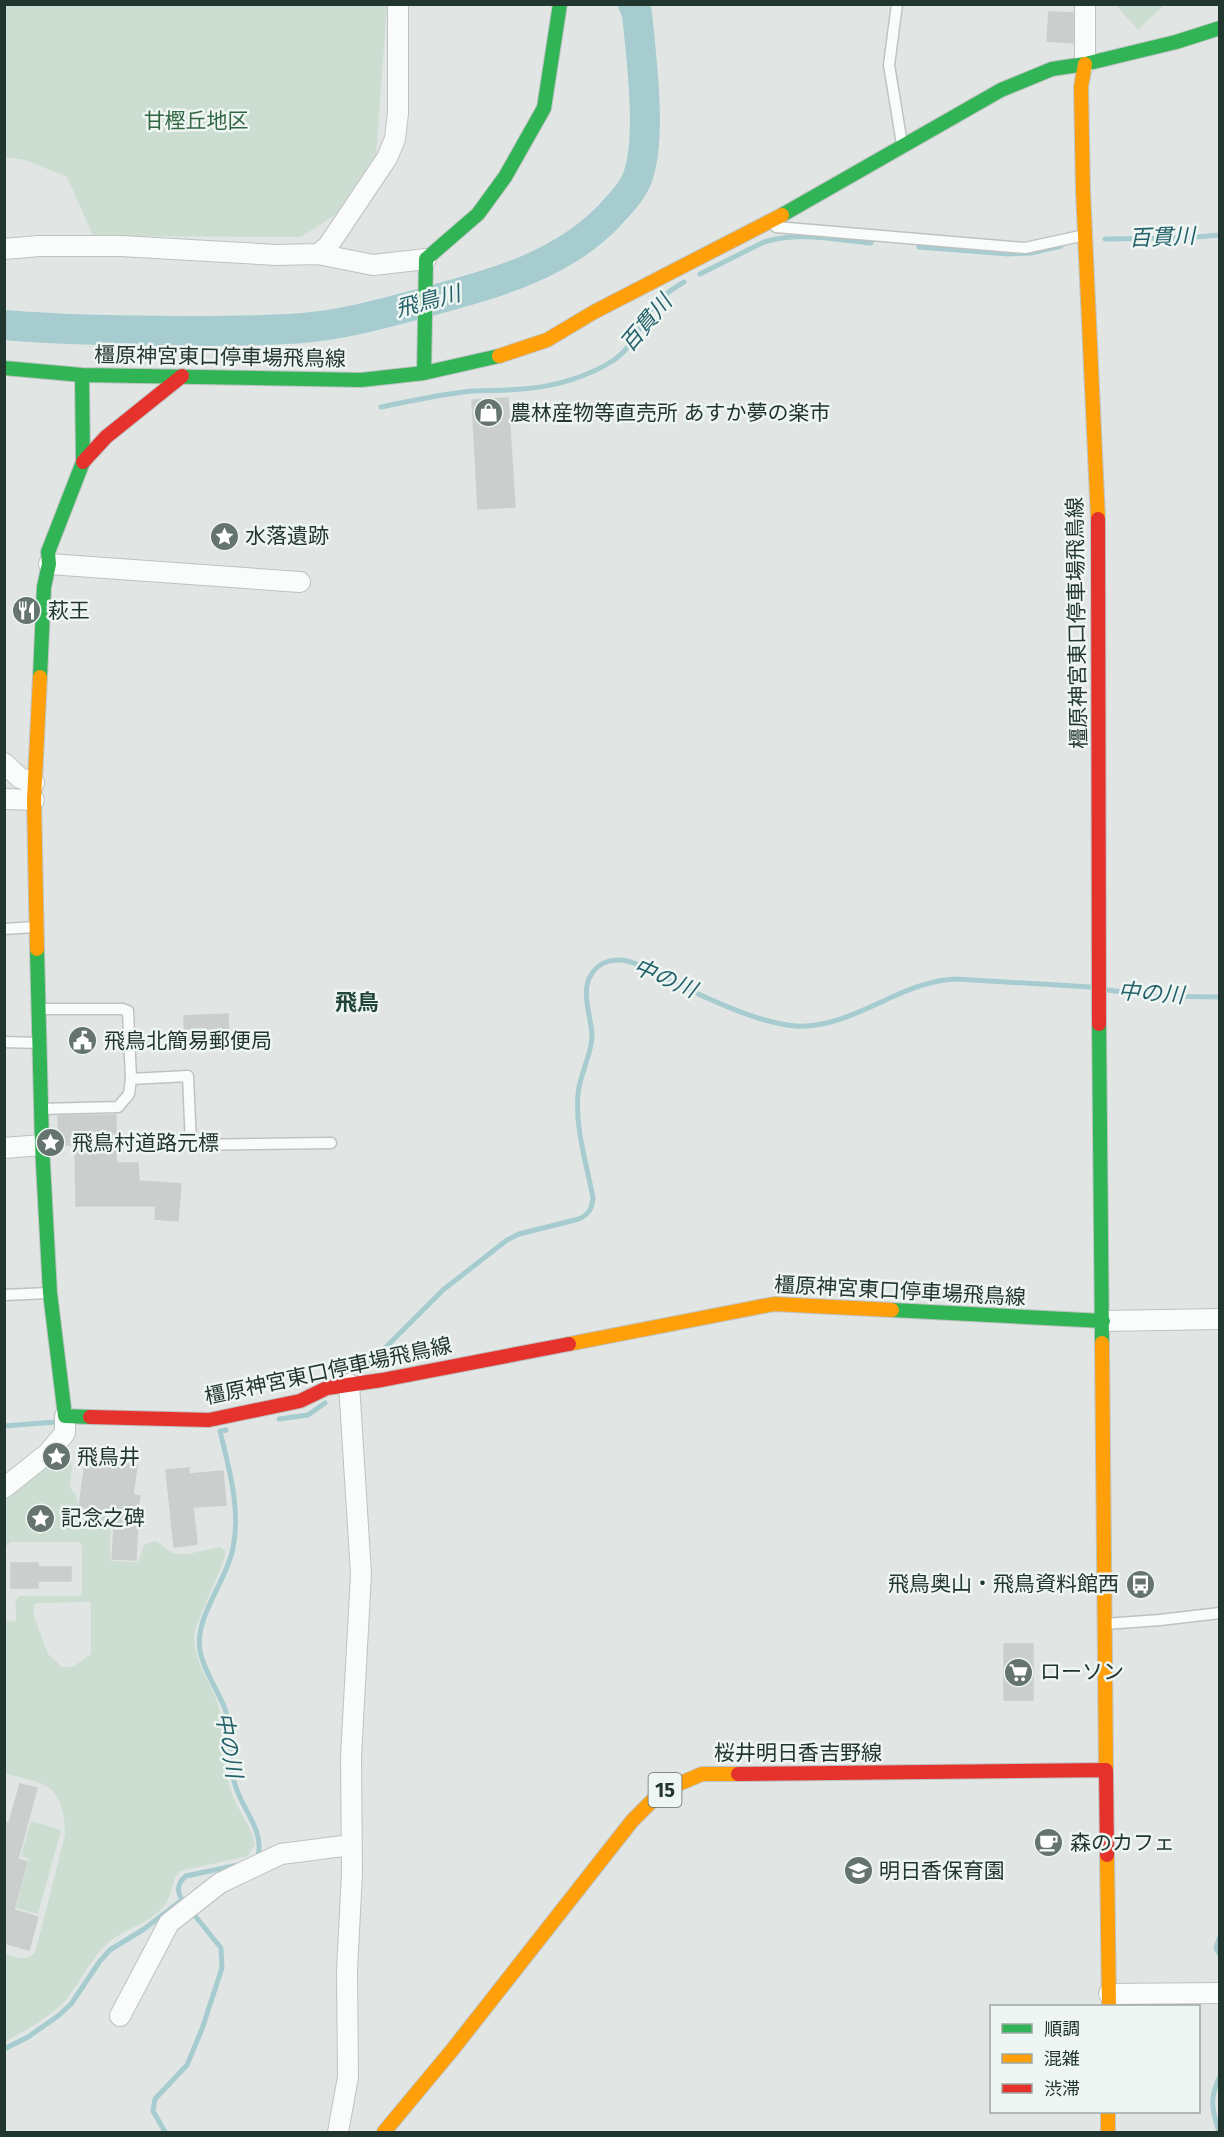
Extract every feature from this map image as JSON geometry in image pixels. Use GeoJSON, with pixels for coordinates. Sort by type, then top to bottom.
{"type":"FeatureCollection","features":[{"type":"Feature","properties":{"kind":"main road"},"geometry":{"type":"LineString","coordinates":[[424,373],[425,266],[478,214],[505,177],[544,108],[560,4]]}},
{"type":"Feature","properties":{"kind":"main road"},"geometry":{"type":"LineString","coordinates":[[1085,64],[1176,42],[1220,28]]}},
{"type":"Feature","properties":{"kind":"main road","name":"橿原神宮東口停車場飛鳥線"},"geometry":{"type":"LineString","coordinates":[[1103,1321],[774,1304],[382,1380],[327,1388],[300,1401],[209,1420],[65,1416],[50,1293],[42,1145],[34,791],[44,587],[48,552],[83,462],[81,375],[361,380],[424,373],[505,355],[547,340],[594,312],[763,226],[1001,90],[1052,69],[1085,64],[1081,87],[1085,235],[1098,507],[1099,994],[1103,1321],[1106,1770]]}},
{"type":"Feature","properties":{"kind":"main road"},"geometry":{"type":"LineString","coordinates":[[4,368],[81,375]]}},
{"type":"Feature","properties":{"kind":"main road"},"geometry":{"type":"LineString","coordinates":[[83,462],[106,437],[182,376]]}},
{"type":"Feature","properties":{"kind":"main road"},"geometry":{"type":"LineString","coordinates":[[1106,1770],[1109,2000]]}},
{"type":"Feature","properties":{"kind":"main road","name":"桜井明日香吉野線"},"geometry":{"type":"LineString","coordinates":[[384,2133],[632,1821],[662,1791],[702,1774],[1106,1770]]}},
{"type":"Feature","properties":{"kind":"main road"},"geometry":{"type":"LineString","coordinates":[[1108,2113],[1108,2133]]}},
{"type":"Feature","properties":{"kind":"street"},"geometry":{"type":"LineString","coordinates":[[318,254],[328,246],[387,158],[395,139],[398,113],[398,4]]}},
{"type":"Feature","properties":{"kind":"street"},"geometry":{"type":"LineString","coordinates":[[1085,4],[1085,64]]}},
{"type":"Feature","properties":{"kind":"street"},"geometry":{"type":"LineString","coordinates":[[4,249],[39,246],[121,246],[277,255],[318,254],[373,264],[425,266]]}},
{"type":"Feature","properties":{"kind":"street"},"geometry":{"type":"LineString","coordinates":[[48,564],[300,582]]}},
{"type":"Feature","properties":{"kind":"street"},"geometry":{"type":"LineString","coordinates":[[4,763],[34,791]]}},
{"type":"Feature","properties":{"kind":"street"},"geometry":{"type":"LineString","coordinates":[[4,799],[34,791]]}},
{"type":"Feature","properties":{"kind":"street"},"geometry":{"type":"LineString","coordinates":[[4,1148],[42,1145]]}},
{"type":"Feature","properties":{"kind":"street"},"geometry":{"type":"LineString","coordinates":[[1103,1321],[1220,1319]]}},
{"type":"Feature","properties":{"kind":"street"},"geometry":{"type":"LineString","coordinates":[[338,2133],[348,2077],[347,1970],[352,1873],[351,1757],[361,1574],[349,1384]]}},
{"type":"Feature","properties":{"kind":"street"},"geometry":{"type":"LineString","coordinates":[[4,1488],[48,1453],[65,1433],[65,1416]]}},
{"type":"Feature","properties":{"kind":"street"},"geometry":{"type":"LineString","coordinates":[[120,2016],[169,1923],[220,1883],[280,1854],[351,1845]]}},
{"type":"Feature","properties":{"kind":"street"},"geometry":{"type":"LineString","coordinates":[[1109,2000],[1220,1993]]}},
{"type":"Feature","properties":{"kind":"lane"},"geometry":{"type":"LineString","coordinates":[[897,4],[889,65],[902,146]]}},
{"type":"Feature","properties":{"kind":"lane"},"geometry":{"type":"LineString","coordinates":[[763,226],[1025,248],[1085,235]]}},
{"type":"Feature","properties":{"kind":"lane"},"geometry":{"type":"LineString","coordinates":[[4,929],[38,927]]}},
{"type":"Feature","properties":{"kind":"lane"},"geometry":{"type":"LineString","coordinates":[[40,1009],[122,1009],[128,1011],[131,1079],[129,1094],[118,1107],[41,1109]]}},
{"type":"Feature","properties":{"kind":"lane"},"geometry":{"type":"LineString","coordinates":[[4,1042],[40,1043]]}},
{"type":"Feature","properties":{"kind":"lane"},"geometry":{"type":"LineString","coordinates":[[131,1079],[188,1076],[191,1145],[331,1143]]}},
{"type":"Feature","properties":{"kind":"lane"},"geometry":{"type":"LineString","coordinates":[[4,1295],[50,1293]]}},
{"type":"Feature","properties":{"kind":"lane"},"geometry":{"type":"LineString","coordinates":[[1105,1624],[1220,1613]]}},
{"type":"Feature","properties":{"kind":"green space","name":"甘樫丘地区"},"geometry":{"type":"Polygon","coordinates":[[[4,5],[387,5],[376,155],[335,215],[301,237],[93,236],[67,177],[25,160],[5,157],[4,5]]]}},
{"type":"Feature","properties":{"kind":"green space"},"geometry":{"type":"Polygon","coordinates":[[[1116,5],[1164,5],[1138,30],[1116,5]]]}},
{"type":"Feature","properties":{"kind":"green space"},"geometry":{"type":"Polygon","coordinates":[[[53,1459],[70,1460],[72,1467],[70,1487],[77,1497],[78,1510],[111,1517],[111,1561],[138,1562],[144,1545],[155,1541],[175,1554],[220,1547],[225,1551],[225,1557],[195,1629],[194,1640],[198,1660],[219,1707],[229,1783],[255,1844],[248,1856],[180,1871],[175,1878],[168,1900],[161,1910],[113,1939],[98,1954],[62,2004],[42,2020],[5,2042],[5,1954],[24,1958],[35,1953],[65,1835],[62,1809],[53,1792],[44,1785],[7,1774],[5,1771],[4,1615],[8,1621],[15,1622],[16,1601],[20,1596],[79,1596],[82,1594],[82,1546],[78,1542],[11,1542],[5,1547],[5,1495],[53,1459]],[[89,1602],[37,1603],[34,1605],[34,1616],[48,1654],[62,1667],[73,1667],[91,1654],[91,1604],[89,1602]]]}},
{"type":"Feature","properties":{"kind":"green space"},"geometry":{"type":"Polygon","coordinates":[[[31,1821],[61,1830],[38,1914],[16,1908],[29,1859],[21,1856],[31,1821]]]}},
{"type":"Feature","properties":{"kind":"building"},"geometry":{"type":"Polygon","coordinates":[[[1049,12],[1073,13],[1073,43],[1047,41],[1049,12]]]}},
{"type":"Feature","properties":{"kind":"building"},"geometry":{"type":"Polygon","coordinates":[[[508,398],[515,507],[478,509],[472,400],[508,398]]]}},
{"type":"Feature","properties":{"kind":"building"},"geometry":{"type":"Polygon","coordinates":[[[228,1014],[229,1046],[185,1047],[184,1016],[228,1014]]]}},
{"type":"Feature","properties":{"kind":"building"},"geometry":{"type":"Polygon","coordinates":[[[116,1115],[116,1163],[138,1163],[139,1181],[181,1184],[178,1221],[155,1219],[156,1206],[76,1206],[75,1145],[59,1145],[58,1116],[116,1115]]]}},
{"type":"Feature","properties":{"kind":"building"},"geometry":{"type":"Polygon","coordinates":[[[113,1461],[137,1465],[133,1495],[140,1496],[136,1520],[138,1520],[136,1560],[112,1559],[115,1512],[79,1507],[85,1464],[112,1468],[113,1461]]]}},
{"type":"Feature","properties":{"kind":"building"},"geometry":{"type":"Polygon","coordinates":[[[189,1468],[189,1474],[223,1471],[226,1505],[193,1507],[197,1544],[174,1547],[166,1470],[189,1468]]]}},
{"type":"Feature","properties":{"kind":"building"},"geometry":{"type":"Polygon","coordinates":[[[11,1563],[38,1563],[38,1567],[71,1567],[71,1581],[38,1581],[38,1588],[11,1588],[11,1563]]]}},
{"type":"Feature","properties":{"kind":"building","name":"ローソン"},"geometry":{"type":"Polygon","coordinates":[[[1004,1644],[1033,1644],[1033,1700],[1004,1700],[1004,1644]]]}},
{"type":"Feature","properties":{"kind":"building"},"geometry":{"type":"Polygon","coordinates":[[[20,1784],[37,1788],[18,1859],[27,1862],[14,1910],[38,1917],[29,1950],[4,1943],[4,1822],[9,1823],[20,1784]]]}},
{"type":"Feature","properties":{"kind":"waterway","name":"飛鳥川"},"geometry":{"type":"LineString","coordinates":[[4,325],[163,331],[318,327],[376,315],[470,290],[544,262],[589,234],[622,202],[636,182],[642,159],[645,118],[637,13],[633,4]]}},
{"type":"Feature","properties":{"kind":"waterway","name":"百貫川"},"geometry":{"type":"LineString","coordinates":[[1105,239],[1220,235]]}},
{"type":"Feature","properties":{"kind":"waterway","name":"百貫川"},"geometry":{"type":"LineString","coordinates":[[700,274],[764,242],[777,239],[818,237],[871,243]]}},
{"type":"Feature","properties":{"kind":"waterway","name":"百貫川"},"geometry":{"type":"LineString","coordinates":[[919,247],[1009,254],[1031,253],[1061,246]]}},
{"type":"Feature","properties":{"kind":"waterway","name":"百貫川"},"geometry":{"type":"LineString","coordinates":[[381,407],[460,392],[534,388],[582,376],[621,355],[655,304],[684,282]]}},
{"type":"Feature","properties":{"kind":"waterway","name":"中の川"},"geometry":{"type":"LineString","coordinates":[[361,1372],[443,1290],[507,1240],[519,1234],[579,1219],[589,1211],[593,1198],[578,1121],[578,1095],[592,1037],[586,997],[588,982],[594,971],[602,964],[616,960],[632,962],[748,1015],[796,1026],[817,1025],[837,1020],[915,988],[956,979],[1090,987]]}},
{"type":"Feature","properties":{"kind":"waterway","name":"中の川"},"geometry":{"type":"LineString","coordinates":[[1108,990],[1151,996],[1220,997]]}},
{"type":"Feature","properties":{"kind":"waterway","name":"中の川"},"geometry":{"type":"LineString","coordinates":[[279,1419],[308,1415],[325,1403]]}},
{"type":"Feature","properties":{"kind":"waterway"},"geometry":{"type":"LineString","coordinates":[[4,1426],[56,1422]]}},
{"type":"Feature","properties":{"kind":"waterway","name":"中の川"},"geometry":{"type":"LineString","coordinates":[[226,1430],[220,1431],[233,1489],[235,1533],[230,1561],[206,1612],[199,1638],[205,1666],[228,1718],[234,1781],[258,1837],[258,1857],[255,1859]]}},
{"type":"Feature","properties":{"kind":"waterway","name":"中の川"},"geometry":{"type":"LineString","coordinates":[[186,1905],[178,1890],[182,1879],[186,1876],[238,1865]]}},
{"type":"Feature","properties":{"kind":"waterway"},"geometry":{"type":"LineString","coordinates":[[4,2049],[28,2037],[58,2016],[71,2004],[110,1950],[144,1929],[182,1900]]}},
{"type":"Feature","properties":{"kind":"waterway","name":"中の川"},"geometry":{"type":"LineString","coordinates":[[165,2132],[153,2111],[155,2099],[187,2065],[202,2029],[222,1968],[221,1948],[192,1912]]}},
{"type":"Feature","properties":{"kind":"waterway"},"geometry":{"type":"LineString","coordinates":[[1220,1936],[1216,1948],[1220,1955]]}},
{"type":"Feature","properties":{"kind":"waterway"},"geometry":{"type":"LineString","coordinates":[[1219,2132],[1213,2098],[1220,2076]]}},
{"type":"Feature","properties":{"kind":"traffic: fast"},"geometry":{"type":"LineString","coordinates":[[424,373],[426,259],[478,214],[505,177],[544,108],[560,4]]}},
{"type":"Feature","properties":{"kind":"traffic: fast"},"geometry":{"type":"LineString","coordinates":[[782,215],[1001,90],[1052,69],[1085,64],[1176,42],[1220,28]]}},
{"type":"Feature","properties":{"kind":"traffic: fast"},"geometry":{"type":"LineString","coordinates":[[4,368],[82,375],[361,380],[424,373],[499,356]]}},
{"type":"Feature","properties":{"kind":"traffic: fast"},"geometry":{"type":"LineString","coordinates":[[40,677],[48,552],[83,462],[82,375]]}},
{"type":"Feature","properties":{"kind":"traffic: fast"},"geometry":{"type":"LineString","coordinates":[[37,949],[42,1145],[50,1293],[65,1416],[90,1417]]}},
{"type":"Feature","properties":{"kind":"traffic: fast"},"geometry":{"type":"LineString","coordinates":[[1099,1024],[1102,1343]]}},
{"type":"Feature","properties":{"kind":"traffic: fast"},"geometry":{"type":"LineString","coordinates":[[892,1310],[1103,1321]]}},
{"type":"Feature","properties":{"kind":"traffic: slow"},"geometry":{"type":"LineString","coordinates":[[1085,64],[1081,87],[1083,191],[1098,519]]}},
{"type":"Feature","properties":{"kind":"traffic: slow"},"geometry":{"type":"LineString","coordinates":[[499,356],[547,340],[594,312],[782,215]]}},
{"type":"Feature","properties":{"kind":"traffic: slow"},"geometry":{"type":"LineString","coordinates":[[37,949],[34,800],[40,677]]}},
{"type":"Feature","properties":{"kind":"traffic: slow"},"geometry":{"type":"LineString","coordinates":[[569,1344],[774,1304],[892,1310]]}},
{"type":"Feature","properties":{"kind":"traffic: slow"},"geometry":{"type":"LineString","coordinates":[[1102,1343],[1106,1770]]}},
{"type":"Feature","properties":{"kind":"traffic: slow"},"geometry":{"type":"LineString","coordinates":[[384,2132],[453,2049],[632,1821],[662,1791],[702,1774],[738,1774]]}},
{"type":"Feature","properties":{"kind":"traffic: slow"},"geometry":{"type":"LineString","coordinates":[[1107,1855],[1109,2005]]}},
{"type":"Feature","properties":{"kind":"traffic: slow"},"geometry":{"type":"LineString","coordinates":[[1108,2113],[1108,2132]]}},
{"type":"Feature","properties":{"kind":"traffic: jam"},"geometry":{"type":"LineString","coordinates":[[83,462],[106,437],[182,376]]}},
{"type":"Feature","properties":{"kind":"traffic: jam"},"geometry":{"type":"LineString","coordinates":[[1098,519],[1099,1024]]}},
{"type":"Feature","properties":{"kind":"traffic: jam"},"geometry":{"type":"LineString","coordinates":[[90,1417],[209,1420],[300,1401],[327,1388],[382,1380],[569,1344]]}},
{"type":"Feature","properties":{"kind":"traffic: jam"},"geometry":{"type":"LineString","coordinates":[[738,1774],[1106,1770],[1107,1855]]}},
{"type":"Feature","properties":{"kind":"place","name":"農林産物等直売所 あすか夢の楽市"},"geometry":{"type":"Point","coordinates":[489,413]}},
{"type":"Feature","properties":{"kind":"place","name":"水落遺跡"},"geometry":{"type":"Point","coordinates":[224,536]}},
{"type":"Feature","properties":{"kind":"place","name":"萩王"},"geometry":{"type":"Point","coordinates":[27,611]}},
{"type":"Feature","properties":{"kind":"place","name":"飛鳥北簡易郵便局"},"geometry":{"type":"Point","coordinates":[83,1041]}},
{"type":"Feature","properties":{"kind":"place","name":"飛鳥村道路元標"},"geometry":{"type":"Point","coordinates":[51,1143]}},
{"type":"Feature","properties":{"kind":"place","name":"飛鳥井"},"geometry":{"type":"Point","coordinates":[56,1457]}},
{"type":"Feature","properties":{"kind":"place","name":"記念之碑"},"geometry":{"type":"Point","coordinates":[40,1518]}},
{"type":"Feature","properties":{"kind":"place","name":"飛鳥奥山・飛鳥資料館西"},"geometry":{"type":"Point","coordinates":[1140,1584]}},
{"type":"Feature","properties":{"kind":"place","name":"ローソン"},"geometry":{"type":"Point","coordinates":[1019,1672]}},
{"type":"Feature","properties":{"kind":"place","name":"森のカフェ"},"geometry":{"type":"Point","coordinates":[1049,1843]}},
{"type":"Feature","properties":{"kind":"place","name":"明日香保育園"},"geometry":{"type":"Point","coordinates":[858,1871]}},
{"type":"Feature","properties":{"kind":"district","name":"飛鳥"},"geometry":{"type":"Point","coordinates":[357,1002]}}]}
